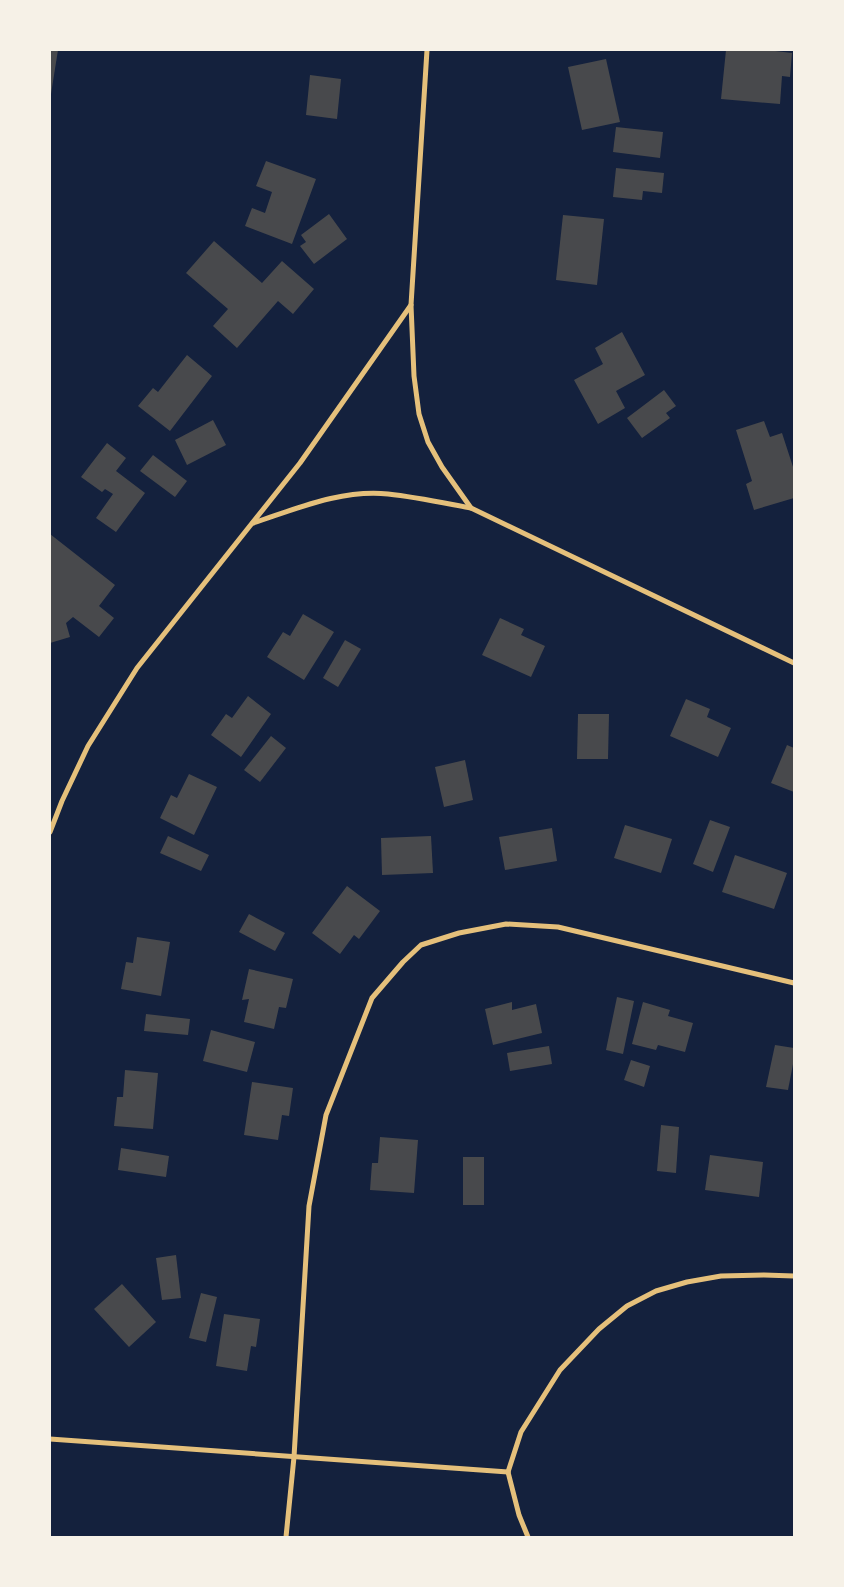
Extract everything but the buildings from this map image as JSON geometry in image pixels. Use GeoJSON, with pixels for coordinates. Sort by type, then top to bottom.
{"type":"FeatureCollection","features":[{"type":"Feature","properties":{"kind":"street"},"geometry":{"type":"LineString","coordinates":[[427,50],[411,305],[414,376],[419,414],[428,442],[442,467],[471,508]]}},
{"type":"Feature","properties":{"kind":"street"},"geometry":{"type":"LineString","coordinates":[[50,832],[62,801],[88,746],[137,668],[300,463],[411,305]]}},
{"type":"Feature","properties":{"kind":"street"},"geometry":{"type":"LineString","coordinates":[[253,523],[326,500],[359,494],[387,494],[471,508],[794,663]]}},
{"type":"Feature","properties":{"kind":"street"},"geometry":{"type":"LineString","coordinates":[[286,1537],[294,1457],[309,1206],[326,1115],[372,998],[403,962],[420,945],[459,933],[506,924],[558,928],[794,983]]}},
{"type":"Feature","properties":{"kind":"street"},"geometry":{"type":"LineString","coordinates":[[528,1537],[519,1515],[508,1472],[521,1432],[560,1370],[599,1329],[627,1306],[656,1291],[687,1282],[721,1276],[794,1276]]}},
{"type":"Feature","properties":{"kind":"street"},"geometry":{"type":"LineString","coordinates":[[50,1439],[508,1472]]}}]}
